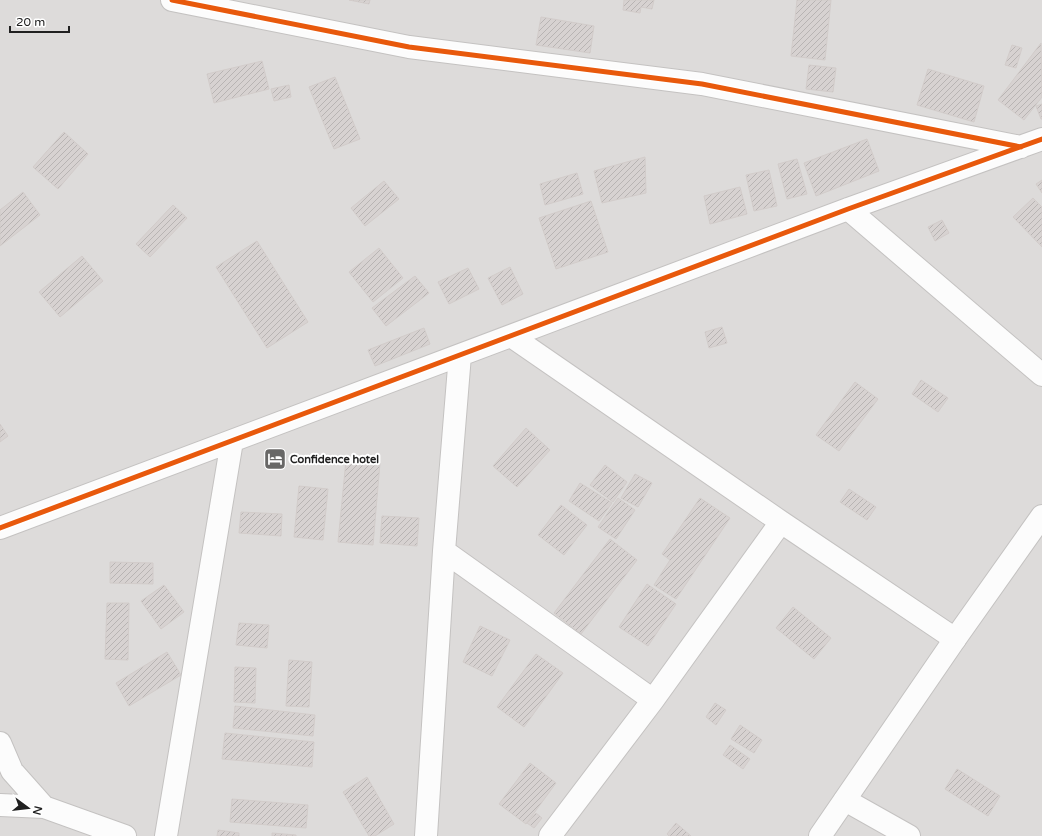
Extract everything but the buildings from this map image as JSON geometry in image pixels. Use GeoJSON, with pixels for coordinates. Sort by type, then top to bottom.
{"type":"FeatureCollection","features":[{"type":"Feature","properties":{"kind":"street"},"geometry":{"type":"LineString","coordinates":[[172,0],[409,47],[702,84],[1021,147]]}},
{"type":"Feature","properties":{"kind":"street"},"geometry":{"type":"LineString","coordinates":[[0,528],[848,209],[1042,139]]}},
{"type":"Feature","properties":{"kind":"street"},"geometry":{"type":"LineString","coordinates":[[848,209],[1042,375]]}},
{"type":"Feature","properties":{"kind":"street"},"geometry":{"type":"LineString","coordinates":[[511,336],[781,522],[954,638]]}},
{"type":"Feature","properties":{"kind":"street"},"geometry":{"type":"LineString","coordinates":[[426,836],[444,551],[460,355]]}},
{"type":"Feature","properties":{"kind":"street"},"geometry":{"type":"LineString","coordinates":[[166,836],[232,441]]}},
{"type":"Feature","properties":{"kind":"street"},"geometry":{"type":"LineString","coordinates":[[820,836],[954,638],[1042,516]]}},
{"type":"Feature","properties":{"kind":"street"},"geometry":{"type":"LineString","coordinates":[[550,836],[653,700],[781,522]]}},
{"type":"Feature","properties":{"kind":"street"},"geometry":{"type":"LineString","coordinates":[[444,551],[653,700]]}},
{"type":"Feature","properties":{"kind":"street"},"geometry":{"type":"LineString","coordinates":[[0,742],[12,770],[44,807]]}},
{"type":"Feature","properties":{"kind":"street"},"geometry":{"type":"LineString","coordinates":[[845,800],[909,836]]}},
{"type":"Feature","properties":{"kind":"street"},"geometry":{"type":"LineString","coordinates":[[0,805],[44,807],[98,831],[125,836]]}},
{"type":"Feature","properties":{"kind":"shaded area"},"geometry":{"type":"Polygon","coordinates":[[[0,0],[1042,0],[1042,836],[0,836],[0,0]]]}},
{"type":"Feature","properties":{"kind":"cycle path"},"geometry":{"type":"LineString","coordinates":[[172,0],[409,47],[702,84],[1021,147]]}},
{"type":"Feature","properties":{"kind":"cycle path"},"geometry":{"type":"LineString","coordinates":[[0,528],[848,209],[1042,139]]}},
{"type":"Feature","properties":{"kind":"place","name":"Confidence hotel"},"geometry":{"type":"Point","coordinates":[275,459]}}]}
